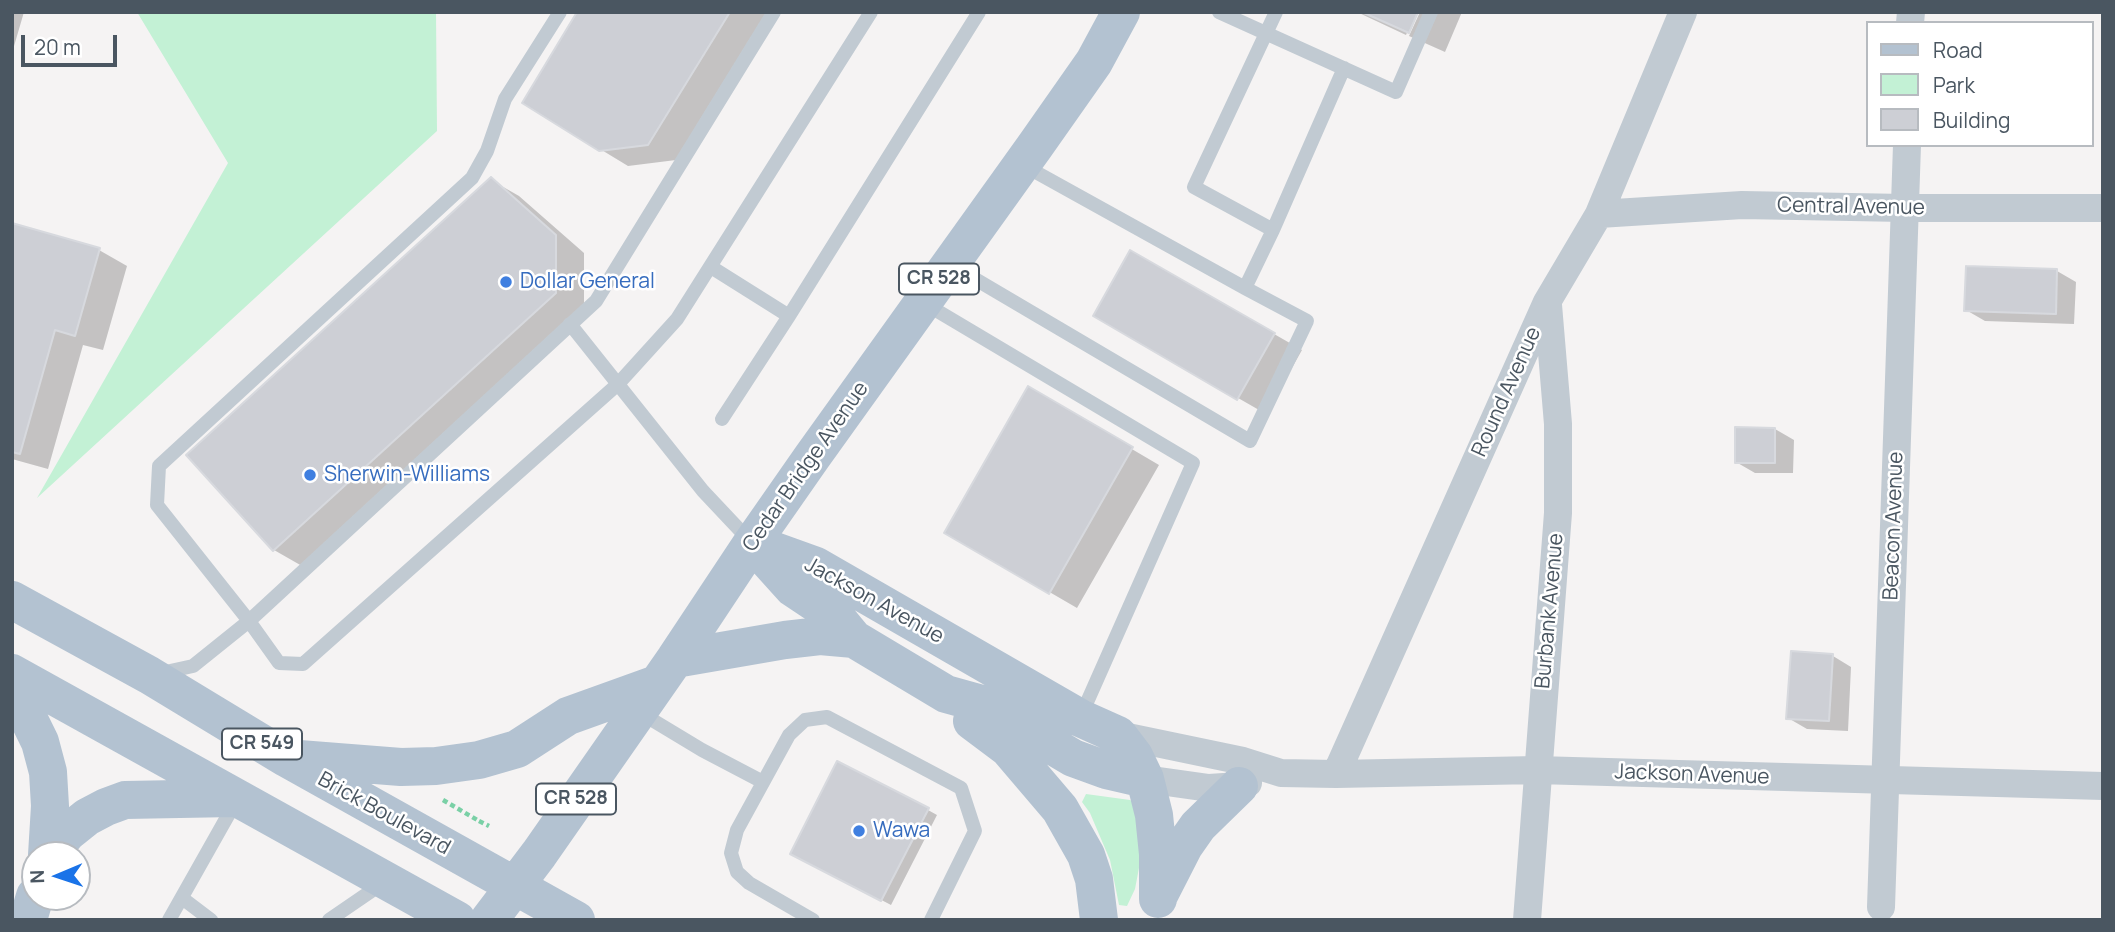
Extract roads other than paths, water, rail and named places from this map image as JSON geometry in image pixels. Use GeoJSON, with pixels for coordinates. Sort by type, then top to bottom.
{"type":"FeatureCollection","features":[{"type":"Feature","properties":{"kind":"main road","name":"Cedar Bridge Avenue"},"geometry":{"type":"LineString","coordinates":[[489,920],[657,685],[752,543],[1094,62],[1121,12]]}},
{"type":"Feature","properties":{"kind":"main road","name":"Jackson Avenue"},"geometry":{"type":"LineString","coordinates":[[752,543],[793,588],[835,616],[854,639],[946,694],[982,704],[1073,758],[1145,779]]}},
{"type":"Feature","properties":{"kind":"main road","name":"Jackson Avenue"},"geometry":{"type":"LineString","coordinates":[[752,543],[816,566],[1080,718],[1118,735]]}},
{"type":"Feature","properties":{"kind":"main road","name":"Brick Boulevard"},"geometry":{"type":"LineString","coordinates":[[12,600],[149,675],[286,758],[576,920]]}},
{"type":"Feature","properties":{"kind":"main road"},"geometry":{"type":"LineString","coordinates":[[286,758],[401,767],[436,766],[479,760],[517,749],[568,716],[785,640],[820,636],[854,639]]}},
{"type":"Feature","properties":{"kind":"main road","name":"CR 549"},"geometry":{"type":"LineString","coordinates":[[12,673],[457,920]]}},
{"type":"Feature","properties":{"kind":"main road"},"geometry":{"type":"LineString","coordinates":[[12,685],[40,742],[48,772],[49,841]]}},
{"type":"Feature","properties":{"kind":"main road"},"geometry":{"type":"LineString","coordinates":[[946,694],[970,719],[1008,748],[1060,809],[1086,855],[1094,879],[1099,920]]}},
{"type":"Feature","properties":{"kind":"main road"},"geometry":{"type":"LineString","coordinates":[[1118,735],[1134,756],[1145,779],[1154,815],[1158,854],[1153,909]]}},
{"type":"Feature","properties":{"kind":"main road"},"geometry":{"type":"LineString","coordinates":[[1153,909],[1184,846],[1198,826],[1238,786]]}},
{"type":"Feature","properties":{"kind":"main road"},"geometry":{"type":"LineString","coordinates":[[60,841],[86,817],[125,800],[238,799]]}},
{"type":"Feature","properties":{"kind":"street","name":"Round Avenue"},"geometry":{"type":"LineString","coordinates":[[1336,774],[1548,302],[1599,214],[1684,12]]}},
{"type":"Feature","properties":{"kind":"street","name":"Beacon Avenue"},"geometry":{"type":"LineString","coordinates":[[1881,907],[1907,147]]}},
{"type":"Feature","properties":{"kind":"street","name":"Central Avenue"},"geometry":{"type":"LineString","coordinates":[[1599,214],[1742,205],[2103,208]]}},
{"type":"Feature","properties":{"kind":"street","name":"Burbank Avenue"},"geometry":{"type":"LineString","coordinates":[[1527,920],[1558,513],[1558,424],[1548,302]]}},
{"type":"Feature","properties":{"kind":"street","name":"Jackson Avenue"},"geometry":{"type":"LineString","coordinates":[[1118,735],[1243,761],[1280,773],[1537,770],[2103,786]]}},
{"type":"Feature","properties":{"kind":"street","name":"Jackson Avenue"},"geometry":{"type":"LineString","coordinates":[[1145,779],[1209,788],[1238,786],[1280,773]]}},
{"type":"Feature","properties":{"kind":"lane"},"geometry":{"type":"LineString","coordinates":[[560,12],[505,99],[487,151],[472,178],[159,466],[157,506],[279,663],[303,664],[618,384],[677,319],[871,12]]}},
{"type":"Feature","properties":{"kind":"lane"},"geometry":{"type":"LineString","coordinates":[[149,675],[193,666],[249,621],[596,301],[774,12]]}},
{"type":"Feature","properties":{"kind":"lane"},"geometry":{"type":"LineString","coordinates":[[722,419],[979,12]]}},
{"type":"Feature","properties":{"kind":"lane"},"geometry":{"type":"LineString","coordinates":[[1219,12],[1396,92],[1431,12]]}},
{"type":"Feature","properties":{"kind":"lane"},"geometry":{"type":"LineString","coordinates":[[1273,230],[1194,187],[1276,12]]}},
{"type":"Feature","properties":{"kind":"lane"},"geometry":{"type":"LineString","coordinates":[[1245,288],[1345,68]]}},
{"type":"Feature","properties":{"kind":"lane"},"geometry":{"type":"LineString","coordinates":[[950,264],[1250,441],[1307,321],[1022,164]]}},
{"type":"Feature","properties":{"kind":"lane"},"geometry":{"type":"LineString","coordinates":[[711,267],[789,316]]}},
{"type":"Feature","properties":{"kind":"lane"},"geometry":{"type":"LineString","coordinates":[[923,302],[1193,463],[1080,718]]}},
{"type":"Feature","properties":{"kind":"lane"},"geometry":{"type":"LineString","coordinates":[[570,324],[703,491],[752,543]]}},
{"type":"Feature","properties":{"kind":"lane"},"geometry":{"type":"LineString","coordinates":[[657,685],[702,750],[763,782]]}},
{"type":"Feature","properties":{"kind":"lane"},"geometry":{"type":"LineString","coordinates":[[813,920],[749,883],[737,872],[732,853],[737,830],[789,735],[805,720],[827,717],[961,788],[975,831],[931,920]]}},
{"type":"Feature","properties":{"kind":"lane"},"geometry":{"type":"LineString","coordinates":[[169,920],[238,799]]}},
{"type":"Feature","properties":{"kind":"lane"},"geometry":{"type":"LineString","coordinates":[[328,920],[387,880]]}},
{"type":"Feature","properties":{"kind":"lane"},"geometry":{"type":"LineString","coordinates":[[182,898],[211,920]]}},
{"type":"Feature","properties":{"kind":"place","name":"Dollar General"},"geometry":{"type":"Point","coordinates":[506,282]}},
{"type":"Feature","properties":{"kind":"place","name":"Sherwin-Williams"},"geometry":{"type":"Point","coordinates":[310,475]}},
{"type":"Feature","properties":{"kind":"place","name":"Wawa"},"geometry":{"type":"Point","coordinates":[859,831]}}]}
